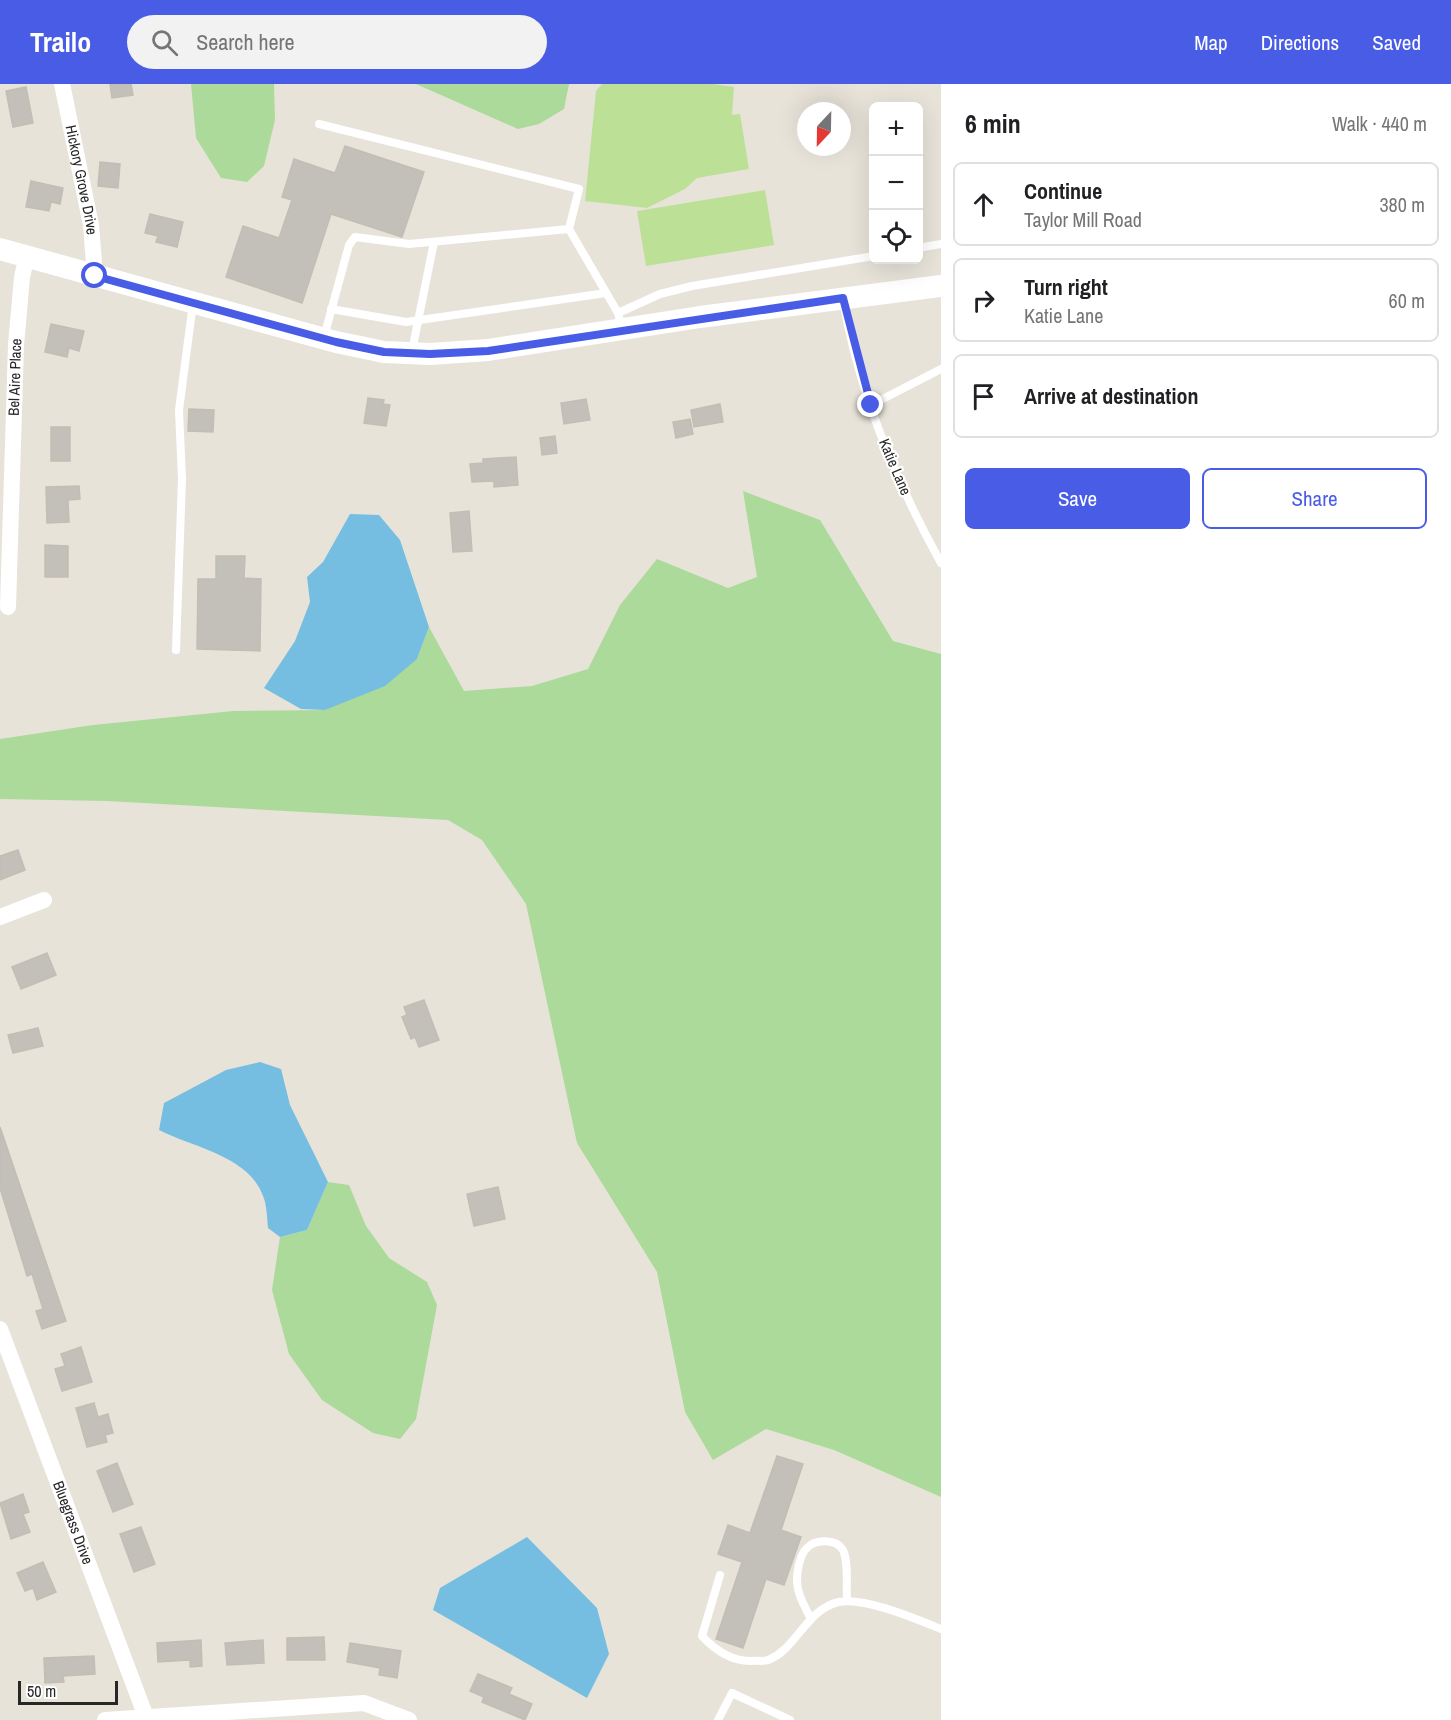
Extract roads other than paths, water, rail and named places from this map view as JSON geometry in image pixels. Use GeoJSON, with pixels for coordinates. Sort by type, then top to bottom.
{"type":"FeatureCollection","features":[{"type":"Feature","properties":{"kind":"main road"},"geometry":{"type":"LineString","coordinates":[[0,249],[323,339],[384,352],[488,351],[620,321],[941,286]]}},
{"type":"Feature","properties":{"kind":"street","name":"Hickory Grove Drive"},"geometry":{"type":"LineString","coordinates":[[62,84],[91,225],[95,276]]}},
{"type":"Feature","properties":{"kind":"street","name":"Bel Aire Place"},"geometry":{"type":"LineString","coordinates":[[8,607],[6,521],[16,345],[22,277],[27,256]]}},
{"type":"Feature","properties":{"kind":"street"},"geometry":{"type":"LineString","coordinates":[[0,917],[44,900]]}},
{"type":"Feature","properties":{"kind":"street","name":"Bluegrass Drive"},"geometry":{"type":"LineString","coordinates":[[0,1329],[146,1717]]}},
{"type":"Feature","properties":{"kind":"street"},"geometry":{"type":"LineString","coordinates":[[105,1720],[364,1703],[409,1720]]}},
{"type":"Feature","properties":{"kind":"lane"},"geometry":{"type":"LineString","coordinates":[[319,124],[579,189],[569,229],[606,292],[620,321],[660,294],[692,286],[869,257]]}},
{"type":"Feature","properties":{"kind":"lane"},"geometry":{"type":"LineString","coordinates":[[323,339],[349,245],[355,237],[409,244],[569,229]]}},
{"type":"Feature","properties":{"kind":"lane"},"geometry":{"type":"LineString","coordinates":[[412,353],[434,243]]}},
{"type":"Feature","properties":{"kind":"lane"},"geometry":{"type":"LineString","coordinates":[[923,247],[941,244]]}},
{"type":"Feature","properties":{"kind":"lane"},"geometry":{"type":"LineString","coordinates":[[331,309],[406,322],[606,292]]}},
{"type":"Feature","properties":{"kind":"lane","name":"Katie Lane"},"geometry":{"type":"LineString","coordinates":[[843,298],[871,405],[884,443],[915,513],[941,563]]}},
{"type":"Feature","properties":{"kind":"lane"},"geometry":{"type":"LineString","coordinates":[[176,650],[183,479],[179,410],[193,303]]}},
{"type":"Feature","properties":{"kind":"lane"},"geometry":{"type":"LineString","coordinates":[[871,405],[941,369]]}},
{"type":"Feature","properties":{"kind":"lane"},"geometry":{"type":"LineString","coordinates":[[811,1619],[799,1592],[797,1578],[801,1558],[806,1548],[815,1542],[828,1541],[838,1545],[844,1551],[847,1601]]}},
{"type":"Feature","properties":{"kind":"lane"},"geometry":{"type":"LineString","coordinates":[[720,1575],[702,1636],[712,1647],[741,1661],[767,1660],[781,1652],[811,1619],[826,1607],[847,1601],[864,1603],[941,1629]]}},
{"type":"Feature","properties":{"kind":"lane"},"geometry":{"type":"LineString","coordinates":[[718,1720],[732,1693],[790,1720]]}},
{"type":"Feature","properties":{"kind":"water"},"geometry":{"type":"Polygon","coordinates":[[[350,514],[379,515],[400,540],[429,627],[417,659],[385,686],[325,710],[301,709],[264,688],[295,641],[310,602],[307,577],[323,562],[350,514]]]}},
{"type":"Feature","properties":{"kind":"water"},"geometry":{"type":"Polygon","coordinates":[[[260,1062],[281,1069],[290,1105],[328,1182],[307,1230],[280,1237],[268,1228],[263,1196],[256,1182],[245,1171],[218,1154],[159,1130],[164,1103],[226,1070],[260,1062]]]}},
{"type":"Feature","properties":{"kind":"water"},"geometry":{"type":"Polygon","coordinates":[[[527,1537],[597,1608],[609,1654],[587,1698],[433,1610],[440,1588],[527,1537]]]}}]}
